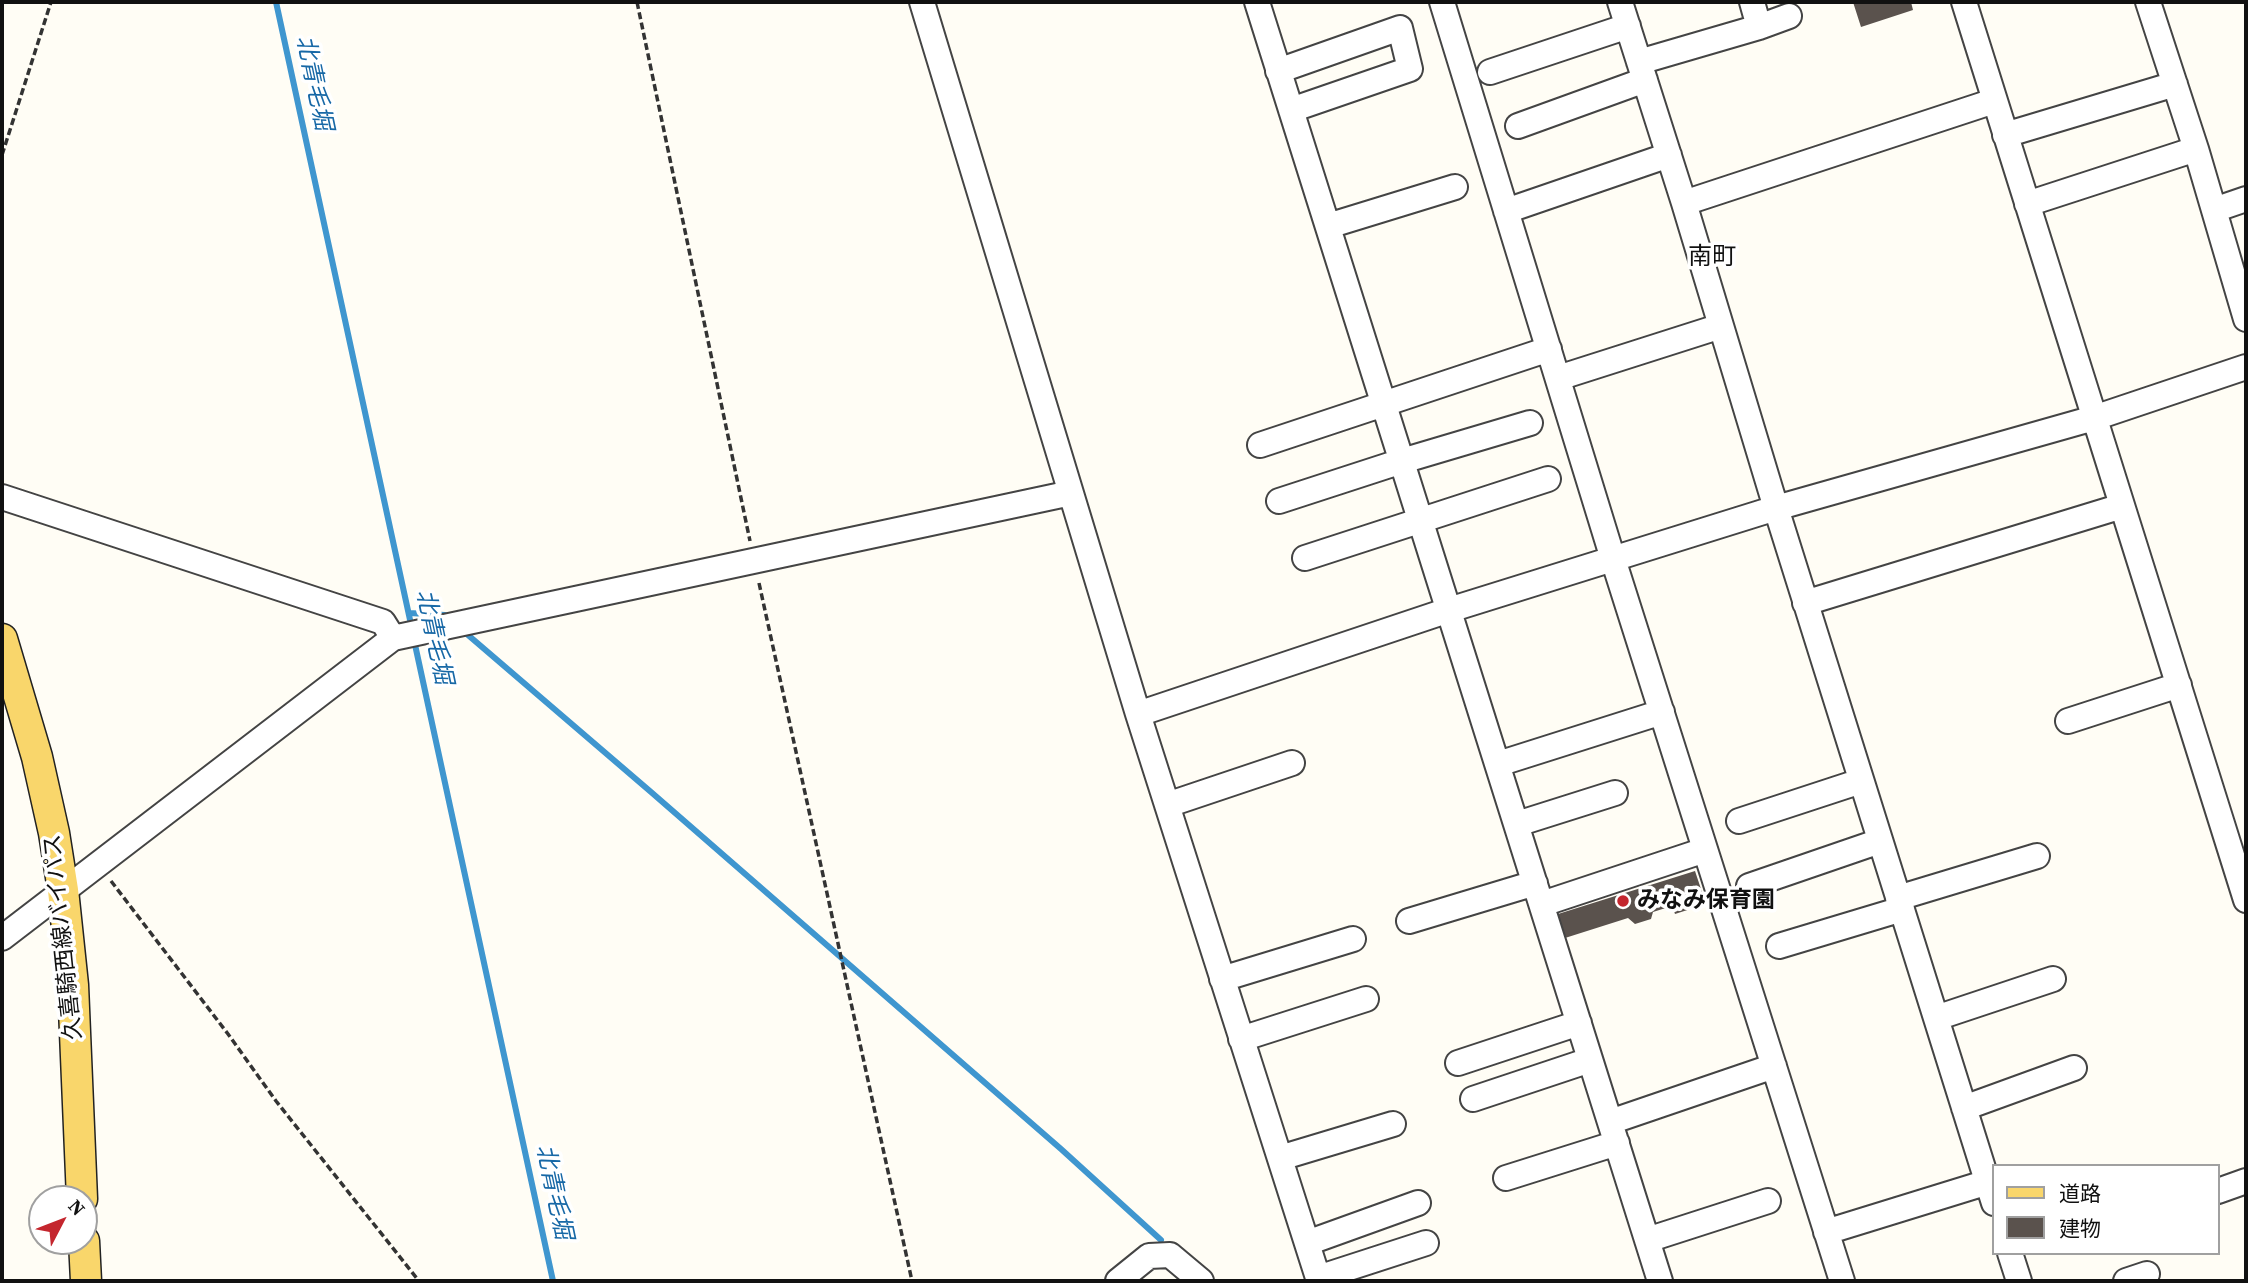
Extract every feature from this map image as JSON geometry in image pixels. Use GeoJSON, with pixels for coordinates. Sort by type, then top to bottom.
{"type":"FeatureCollection","features":[{"type":"Feature","properties":{"kind":"main road","name":"久喜騎西線バイパス"},"geometry":{"type":"LineString","coordinates":[[2,639],[37,757],[54,833],[63,890],[73,985],[81,1185]]}},
{"type":"Feature","properties":{"kind":"main road"},"geometry":{"type":"LineString","coordinates":[[85,1255],[86,1281]]}},
{"type":"Feature","properties":{"kind":"street"},"geometry":{"type":"LineString","coordinates":[[922,2],[1138,714],[1319,1279],[1426,1243]]}},
{"type":"Feature","properties":{"kind":"street"},"geometry":{"type":"LineString","coordinates":[[1257,2],[1660,1281]]}},
{"type":"Feature","properties":{"kind":"street"},"geometry":{"type":"LineString","coordinates":[[1442,2],[1705,850],[1842,1281]]}},
{"type":"Feature","properties":{"kind":"street"},"geometry":{"type":"LineString","coordinates":[[1752,2],[1759,27]]}},
{"type":"Feature","properties":{"kind":"street"},"geometry":{"type":"LineString","coordinates":[[1964,2],[2246,900]]}},
{"type":"Feature","properties":{"kind":"street"},"geometry":{"type":"LineString","coordinates":[[2148,2],[2196,149],[2246,319]]}},
{"type":"Feature","properties":{"kind":"street"},"geometry":{"type":"LineString","coordinates":[[1490,72],[1624,8],[1805,603],[1991,1192],[1826,1232]]}},
{"type":"Feature","properties":{"kind":"street"},"geometry":{"type":"LineString","coordinates":[[1518,126],[1642,71],[1789,16]]}},
{"type":"Feature","properties":{"kind":"street"},"geometry":{"type":"LineString","coordinates":[[1278,71],[1400,29],[1410,69],[1291,110]]}},
{"type":"Feature","properties":{"kind":"street"},"geometry":{"type":"LineString","coordinates":[[2005,135],[2175,84]]}},
{"type":"Feature","properties":{"kind":"street"},"geometry":{"type":"LineString","coordinates":[[1684,203],[1994,101]]}},
{"type":"Feature","properties":{"kind":"street"},"geometry":{"type":"LineString","coordinates":[[2027,204],[2196,149]]}},
{"type":"Feature","properties":{"kind":"street"},"geometry":{"type":"LineString","coordinates":[[1506,211],[1669,155]]}},
{"type":"Feature","properties":{"kind":"street"},"geometry":{"type":"LineString","coordinates":[[1328,226],[1455,187]]}},
{"type":"Feature","properties":{"kind":"street"},"geometry":{"type":"LineString","coordinates":[[2214,209],[2246,199]]}},
{"type":"Feature","properties":{"kind":"street"},"geometry":{"type":"LineString","coordinates":[[1558,378],[1721,326]]}},
{"type":"Feature","properties":{"kind":"street"},"geometry":{"type":"LineString","coordinates":[[1260,445],[1549,349]]}},
{"type":"Feature","properties":{"kind":"street"},"geometry":{"type":"LineString","coordinates":[[1138,714],[1449,610],[1776,508],[2094,418],[2246,367]]}},
{"type":"Feature","properties":{"kind":"street"},"geometry":{"type":"LineString","coordinates":[[1279,501],[1530,423]]}},
{"type":"Feature","properties":{"kind":"street"},"geometry":{"type":"LineString","coordinates":[[1305,558],[1548,479]]}},
{"type":"Feature","properties":{"kind":"street"},"geometry":{"type":"LineString","coordinates":[[2,497],[392,632],[427,631],[1071,493]]}},
{"type":"Feature","properties":{"kind":"street"},"geometry":{"type":"LineString","coordinates":[[1805,603],[2122,506]]}},
{"type":"Feature","properties":{"kind":"street"},"geometry":{"type":"LineString","coordinates":[[2,938],[392,632]]}},
{"type":"Feature","properties":{"kind":"street"},"geometry":{"type":"LineString","coordinates":[[2068,722],[2179,685]]}},
{"type":"Feature","properties":{"kind":"street"},"geometry":{"type":"LineString","coordinates":[[1498,764],[1662,712]]}},
{"type":"Feature","properties":{"kind":"street"},"geometry":{"type":"LineString","coordinates":[[1167,805],[1292,763]]}},
{"type":"Feature","properties":{"kind":"street"},"geometry":{"type":"LineString","coordinates":[[1739,821],[1861,781]]}},
{"type":"Feature","properties":{"kind":"street"},"geometry":{"type":"LineString","coordinates":[[1517,824],[1615,793]]}},
{"type":"Feature","properties":{"kind":"street"},"geometry":{"type":"LineString","coordinates":[[1749,886],[1880,841]]}},
{"type":"Feature","properties":{"kind":"street"},"geometry":{"type":"LineString","coordinates":[[1409,920],[1538,894],[1705,850]]}},
{"type":"Feature","properties":{"kind":"street"},"geometry":{"type":"LineString","coordinates":[[1779,946],[2036,856]]}},
{"type":"Feature","properties":{"kind":"street"},"geometry":{"type":"LineString","coordinates":[[1222,979],[1353,939]]}},
{"type":"Feature","properties":{"kind":"street"},"geometry":{"type":"LineString","coordinates":[[1936,1018],[2053,979]]}},
{"type":"Feature","properties":{"kind":"street"},"geometry":{"type":"LineString","coordinates":[[1241,1039],[1366,999]]}},
{"type":"Feature","properties":{"kind":"street"},"geometry":{"type":"LineString","coordinates":[[1458,1063],[1579,1023]]}},
{"type":"Feature","properties":{"kind":"street"},"geometry":{"type":"LineString","coordinates":[[1473,1099],[1590,1060]]}},
{"type":"Feature","properties":{"kind":"street"},"geometry":{"type":"LineString","coordinates":[[1506,1178],[1774,1066]]}},
{"type":"Feature","properties":{"kind":"street"},"geometry":{"type":"LineString","coordinates":[[1965,1108],[2074,1068]]}},
{"type":"Feature","properties":{"kind":"street"},"geometry":{"type":"LineString","coordinates":[[1280,1158],[1393,1124]]}},
{"type":"Feature","properties":{"kind":"street"},"geometry":{"type":"LineString","coordinates":[[2220,1190],[2246,1181]]}},
{"type":"Feature","properties":{"kind":"street"},"geometry":{"type":"LineString","coordinates":[[1647,1240],[1768,1201]]}},
{"type":"Feature","properties":{"kind":"street"},"geometry":{"type":"LineString","coordinates":[[1307,1242],[1419,1203]]}},
{"type":"Feature","properties":{"kind":"street"},"geometry":{"type":"LineString","coordinates":[[1118,1281],[1149,1256],[1170,1255],[1200,1281]]}},
{"type":"Feature","properties":{"kind":"street"},"geometry":{"type":"LineString","coordinates":[[2011,1255],[2019,1281]]}},
{"type":"Feature","properties":{"kind":"path"},"geometry":{"type":"LineString","coordinates":[[2,155],[51,2]]}},
{"type":"Feature","properties":{"kind":"path"},"geometry":{"type":"LineString","coordinates":[[637,2],[755,561],[912,1281]]}},
{"type":"Feature","properties":{"kind":"path"},"geometry":{"type":"LineString","coordinates":[[97,863],[276,1101],[419,1281]]}},
{"type":"Feature","properties":{"kind":"building"},"geometry":{"type":"Polygon","coordinates":[[[1853,2],[1911,2],[1913,10],[1861,27],[1853,2]]]}},
{"type":"Feature","properties":{"kind":"building"},"geometry":{"type":"Polygon","coordinates":[[[1695,871],[1706,904],[1675,914],[1672,906],[1653,912],[1651,919],[1635,924],[1628,918],[1565,938],[1558,914],[1695,871]]]}},
{"type":"Feature","properties":{"kind":"waterway","name":"北青毛堀"},"geometry":{"type":"LineString","coordinates":[[276,2],[412,629]]}},
{"type":"Feature","properties":{"kind":"waterway"},"geometry":{"type":"LineString","coordinates":[[409,613],[448,617]]}},
{"type":"Feature","properties":{"kind":"waterway"},"geometry":{"type":"LineString","coordinates":[[461,629],[1061,1149],[1161,1240]]}},
{"type":"Feature","properties":{"kind":"waterway","name":"北青毛堀"},"geometry":{"type":"LineString","coordinates":[[414,640],[553,1281]]}},
{"type":"Feature","properties":{"kind":"place","name":"みなみ保育園"},"geometry":{"type":"Point","coordinates":[1623,901]}},
{"type":"Feature","properties":{"kind":"district","name":"南町"},"geometry":{"type":"Point","coordinates":[1712,258]}}]}
